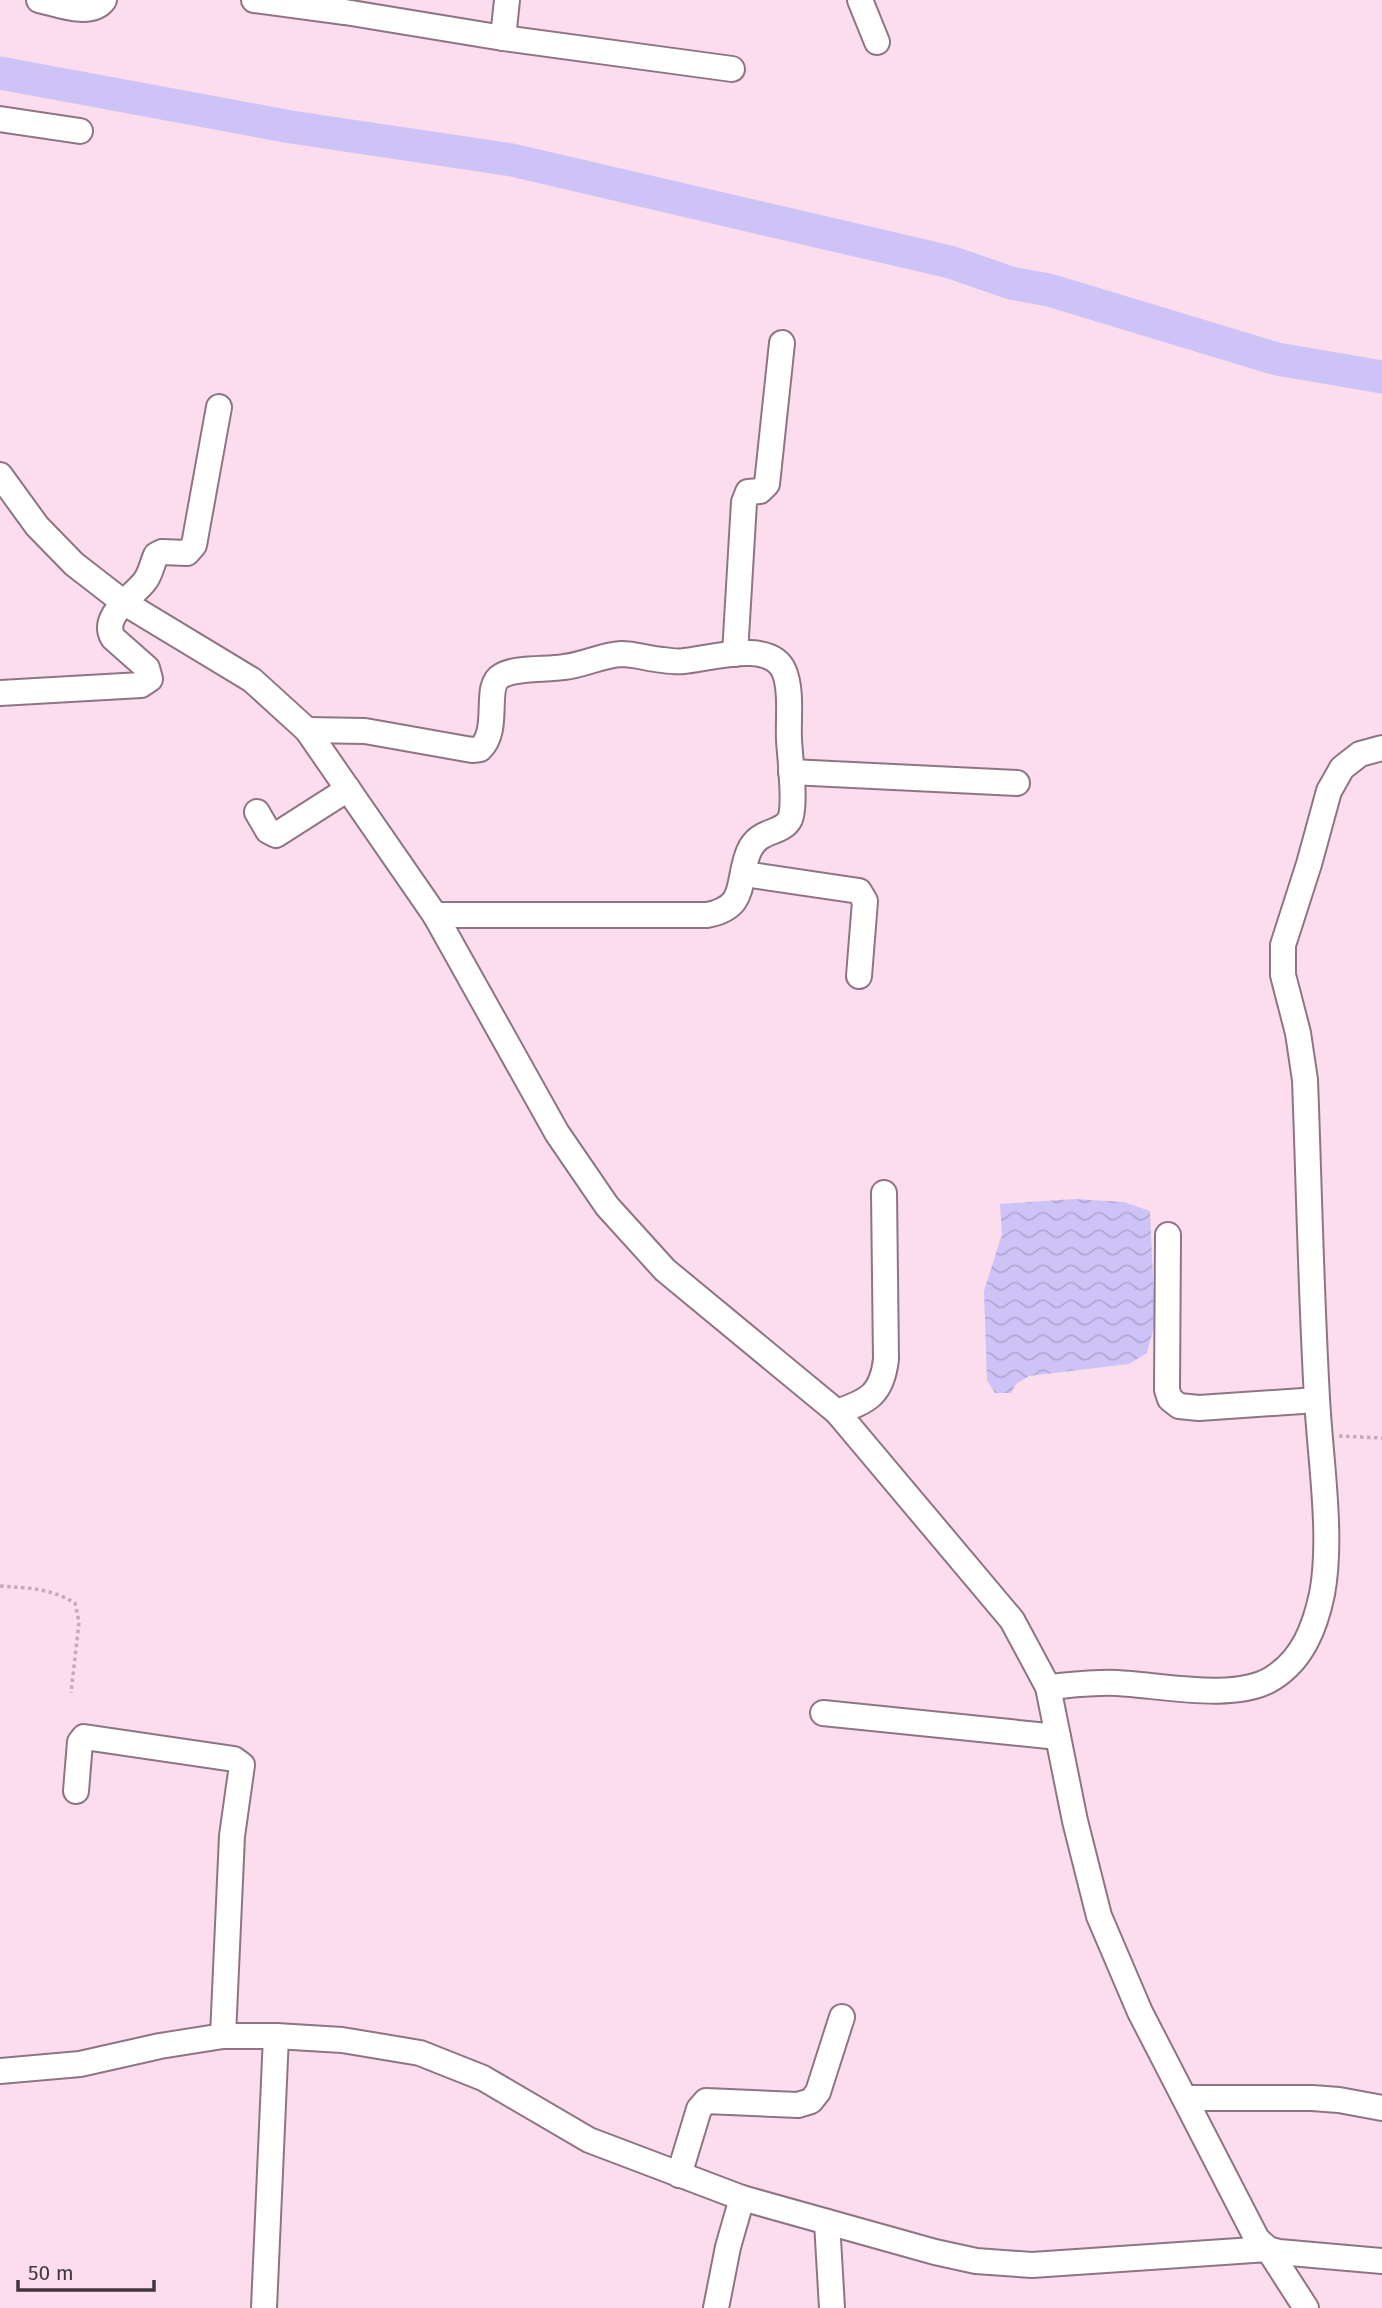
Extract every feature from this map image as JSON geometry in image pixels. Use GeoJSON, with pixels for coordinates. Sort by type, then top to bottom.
{"type":"FeatureCollection","features":[{"type":"Feature","properties":{"kind":"street"},"geometry":{"type":"LineString","coordinates":[[39,0],[85,9],[93,9],[104,0]]}},
{"type":"Feature","properties":{"kind":"street"},"geometry":{"type":"LineString","coordinates":[[254,0],[346,6],[503,38],[732,69]]}},
{"type":"Feature","properties":{"kind":"street"},"geometry":{"type":"LineString","coordinates":[[503,38],[507,0]]}},
{"type":"Feature","properties":{"kind":"street"},"geometry":{"type":"LineString","coordinates":[[860,0],[877,42]]}},
{"type":"Feature","properties":{"kind":"street"},"geometry":{"type":"LineString","coordinates":[[0,119],[80,131]]}},
{"type":"Feature","properties":{"kind":"street"},"geometry":{"type":"LineString","coordinates":[[735,654],[744,502],[748,492],[764,490],[767,484],[782,343]]}},
{"type":"Feature","properties":{"kind":"street"},"geometry":{"type":"LineString","coordinates":[[0,693],[146,683],[150,679],[147,668],[110,633],[110,623],[123,603],[144,584],[156,555],[162,552],[187,553],[194,545],[219,407]]}},
{"type":"Feature","properties":{"kind":"street"},"geometry":{"type":"LineString","coordinates":[[1,479],[37,526],[74,564],[123,603],[252,680],[307,730],[435,915],[557,1133],[607,1206],[665,1270],[837,1412],[1012,1620],[1048,1687],[1075,1821],[1099,1916],[1140,2012],[1257,2239],[1268,2249],[1306,2308]]}},
{"type":"Feature","properties":{"kind":"street"},"geometry":{"type":"LineString","coordinates":[[307,730],[365,732],[472,750],[480,749],[490,736],[494,684],[499,677],[509,673],[564,668],[618,654],[683,662],[714,654],[765,654],[783,670],[788,701],[791,772],[789,821],[782,828],[762,835],[754,842],[740,890],[732,904],[722,912],[706,915],[435,915]]}},
{"type":"Feature","properties":{"kind":"street"},"geometry":{"type":"LineString","coordinates":[[1048,1687],[1094,1682],[1208,1691],[1238,1690],[1272,1680],[1298,1658],[1314,1626],[1322,1592],[1326,1556],[1317,1400],[1305,1080],[1298,1033],[1283,975],[1283,945],[1329,791],[1342,768],[1360,754],[1382,748]]}},
{"type":"Feature","properties":{"kind":"street"},"geometry":{"type":"LineString","coordinates":[[791,772],[1017,783]]}},
{"type":"Feature","properties":{"kind":"street"},"geometry":{"type":"LineString","coordinates":[[257,812],[268,831],[276,835],[348,789]]}},
{"type":"Feature","properties":{"kind":"street"},"geometry":{"type":"LineString","coordinates":[[744,874],[859,891],[865,901],[859,976]]}},
{"type":"Feature","properties":{"kind":"street"},"geometry":{"type":"LineString","coordinates":[[837,1412],[863,1403],[876,1392],[884,1378],[884,1193]]}},
{"type":"Feature","properties":{"kind":"street"},"geometry":{"type":"LineString","coordinates":[[1168,1235],[1167,1390],[1170,1399],[1179,1406],[1199,1408],[1317,1400]]}},
{"type":"Feature","properties":{"kind":"street"},"geometry":{"type":"LineString","coordinates":[[823,1713],[1058,1737]]}},
{"type":"Feature","properties":{"kind":"street"},"geometry":{"type":"LineString","coordinates":[[76,1791],[80,1742],[85,1737],[234,1759],[242,1765],[231,1845],[223,2036]]}},
{"type":"Feature","properties":{"kind":"street"},"geometry":{"type":"LineString","coordinates":[[678,2175],[699,2109],[706,2101],[798,2105],[811,2101],[818,2092],[842,2017]]}},
{"type":"Feature","properties":{"kind":"street"},"geometry":{"type":"LineString","coordinates":[[0,2071],[80,2064],[160,2046],[223,2036],[342,2040],[420,2053],[483,2078],[589,2140],[742,2198],[962,2258],[1032,2265],[1268,2249],[1382,2261]]}},
{"type":"Feature","properties":{"kind":"street"},"geometry":{"type":"LineString","coordinates":[[264,2308],[276,2036]]}},
{"type":"Feature","properties":{"kind":"street"},"geometry":{"type":"LineString","coordinates":[[1185,2098],[1312,2098],[1382,2108]]}},
{"type":"Feature","properties":{"kind":"street"},"geometry":{"type":"LineString","coordinates":[[716,2308],[728,2247],[742,2198]]}},
{"type":"Feature","properties":{"kind":"street"},"geometry":{"type":"LineString","coordinates":[[827,2222],[832,2308]]}},
{"type":"Feature","properties":{"kind":"path"},"geometry":{"type":"LineString","coordinates":[[1320,1435],[1382,1438]]}},
{"type":"Feature","properties":{"kind":"path"},"geometry":{"type":"LineString","coordinates":[[0,1586],[60,1593],[75,1603],[79,1622],[71,1693]]}},
{"type":"Feature","properties":{"kind":"water"},"geometry":{"type":"Polygon","coordinates":[[[1074,1199],[1124,1202],[1150,1211],[1155,1323],[1147,1353],[1129,1364],[1029,1376],[1016,1384],[1011,1393],[995,1393],[987,1380],[984,1291],[1002,1234],[1000,1204],[1074,1199]]]}},
{"type":"Feature","properties":{"kind":"waterway"},"geometry":{"type":"LineString","coordinates":[[0,73],[291,127],[512,160],[950,262],[1011,283],[1049,290],[1277,359],[1382,377]]}}]}
